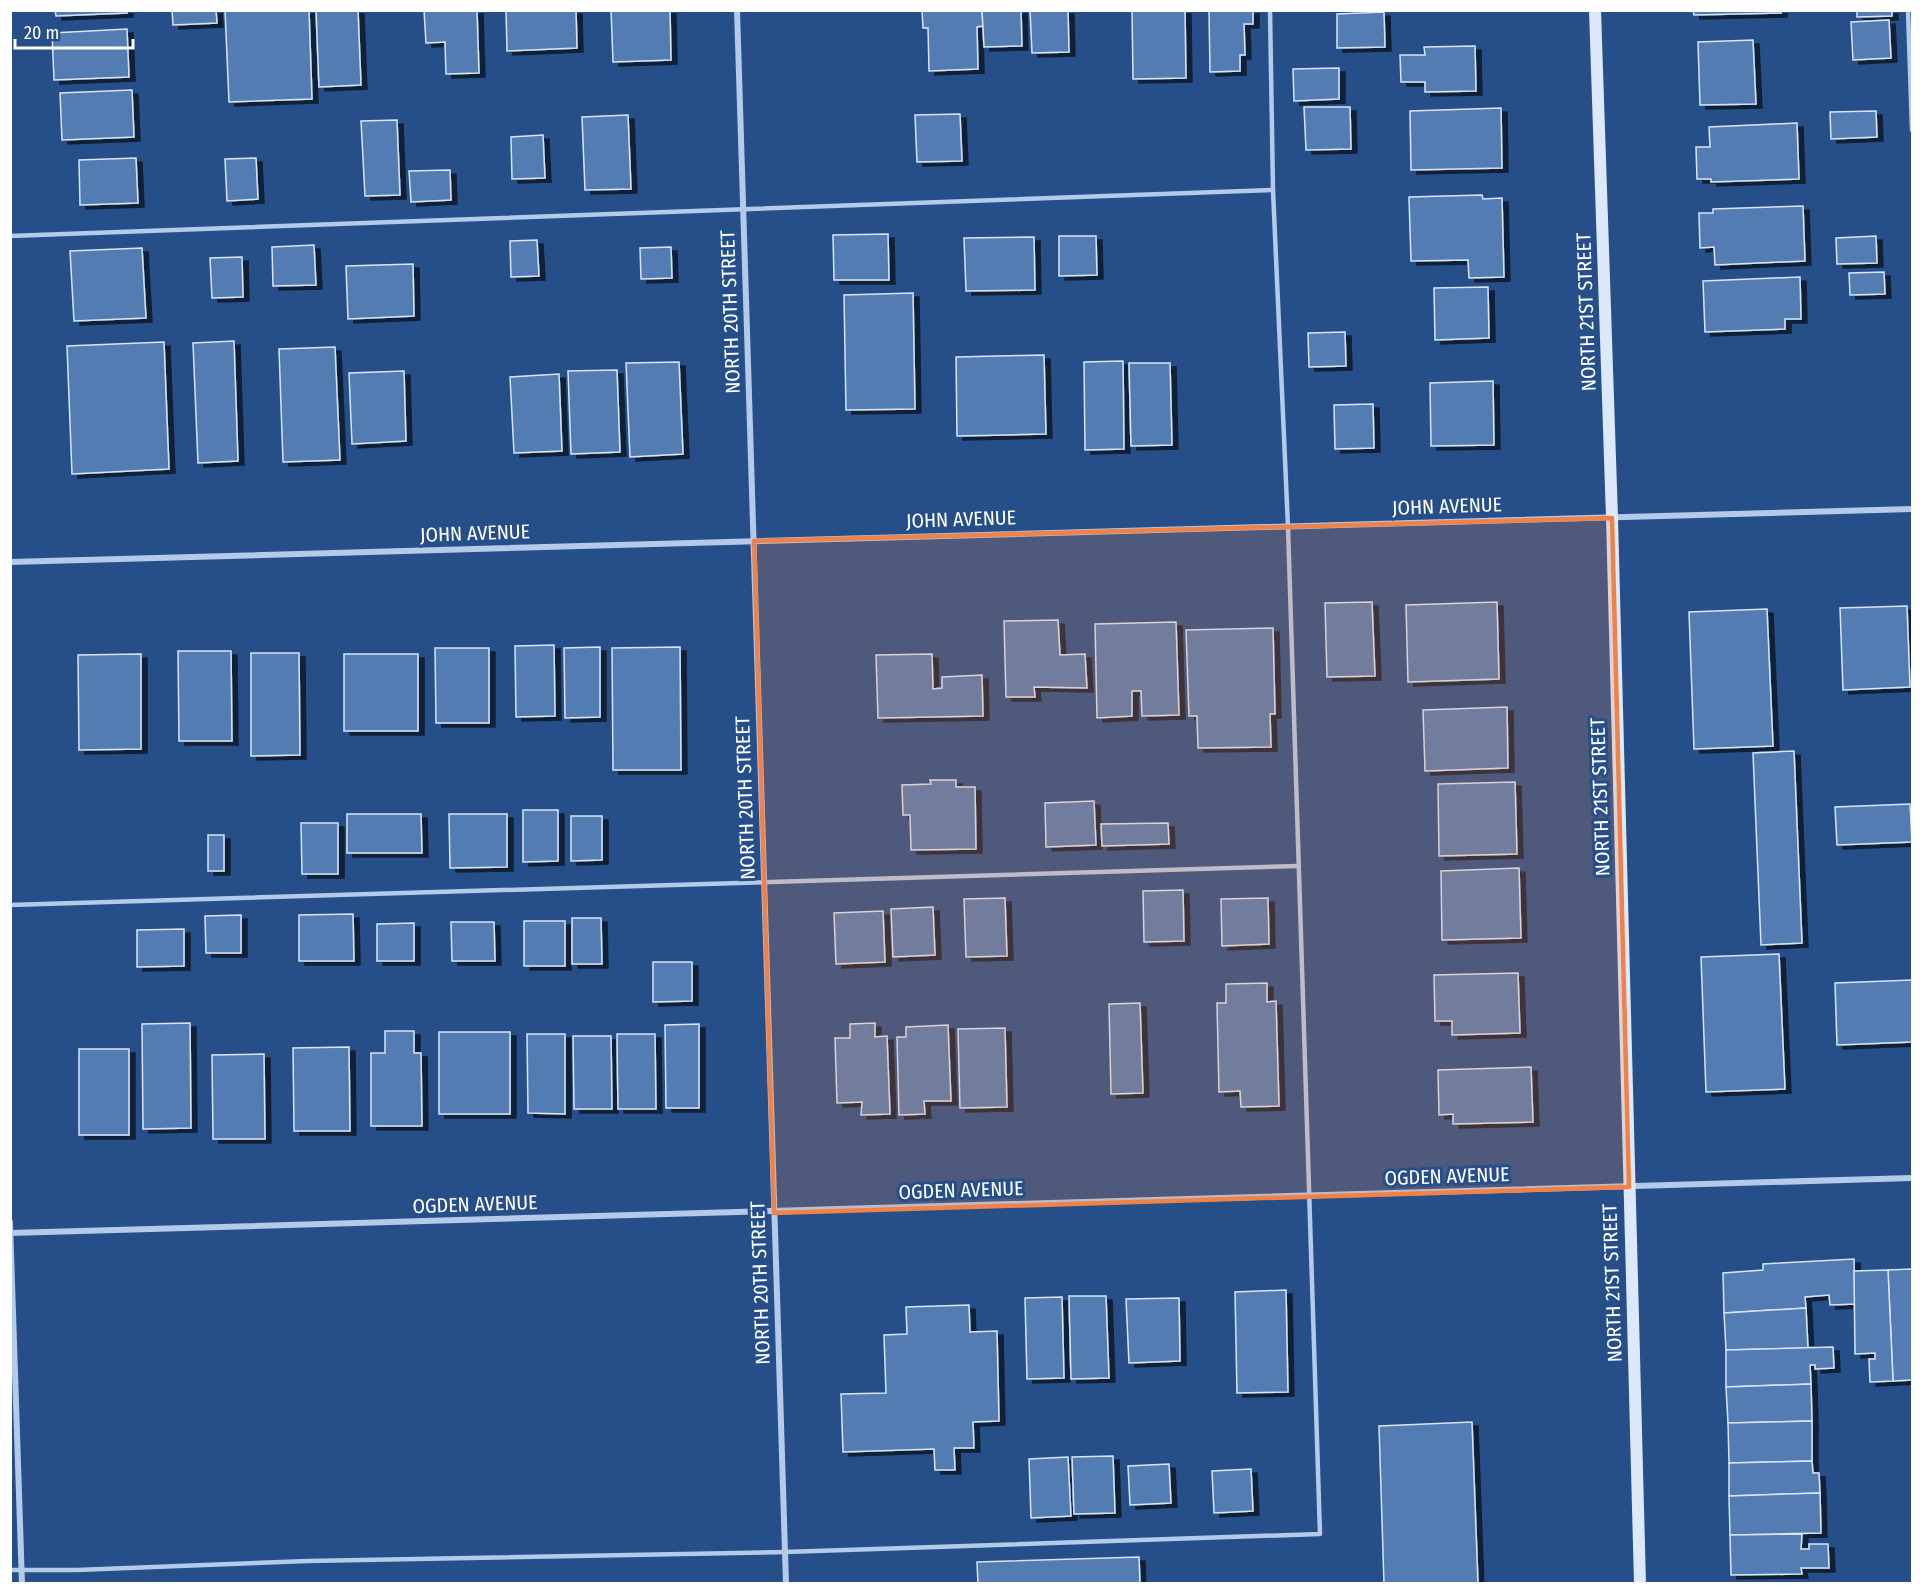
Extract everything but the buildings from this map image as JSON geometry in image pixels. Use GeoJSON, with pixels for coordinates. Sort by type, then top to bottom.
{"type":"FeatureCollection","features":[{"type":"Feature","properties":{"kind":"street","name":"NORTH 20TH STREET"},"geometry":{"type":"LineString","coordinates":[[737,10],[786,1584]]}},
{"type":"Feature","properties":{"kind":"street","name":"NORTH 21ST STREET"},"geometry":{"type":"LineString","coordinates":[[1595,10],[1612,518],[1640,1584]]}},
{"type":"Feature","properties":{"kind":"street","name":"JOHN AVENUE"},"geometry":{"type":"LineString","coordinates":[[10,562],[1912,509]]}},
{"type":"Feature","properties":{"kind":"street","name":"OGDEN AVENUE"},"geometry":{"type":"LineString","coordinates":[[11,1233],[774,1213],[1912,1178]]}},
{"type":"Feature","properties":{"kind":"street"},"geometry":{"type":"LineString","coordinates":[[10,1222],[22,1584]]}},
{"type":"Feature","properties":{"kind":"lane"},"geometry":{"type":"LineString","coordinates":[[10,1570],[77,1570],[308,1561],[785,1552],[1320,1534],[1288,527],[1273,190],[1270,10]]}},
{"type":"Feature","properties":{"kind":"lane"},"geometry":{"type":"LineString","coordinates":[[1908,10],[1912,130]]}},
{"type":"Feature","properties":{"kind":"lane"},"geometry":{"type":"LineString","coordinates":[[10,236],[1273,190]]}},
{"type":"Feature","properties":{"kind":"lane"},"geometry":{"type":"LineString","coordinates":[[10,905],[1298,866]]}},
{"type":"Feature","properties":{"kind":"highlighted area"},"geometry":{"type":"Polygon","coordinates":[[[1612,518],[1629,1187],[774,1213],[754,541],[1612,518]]]}}]}
